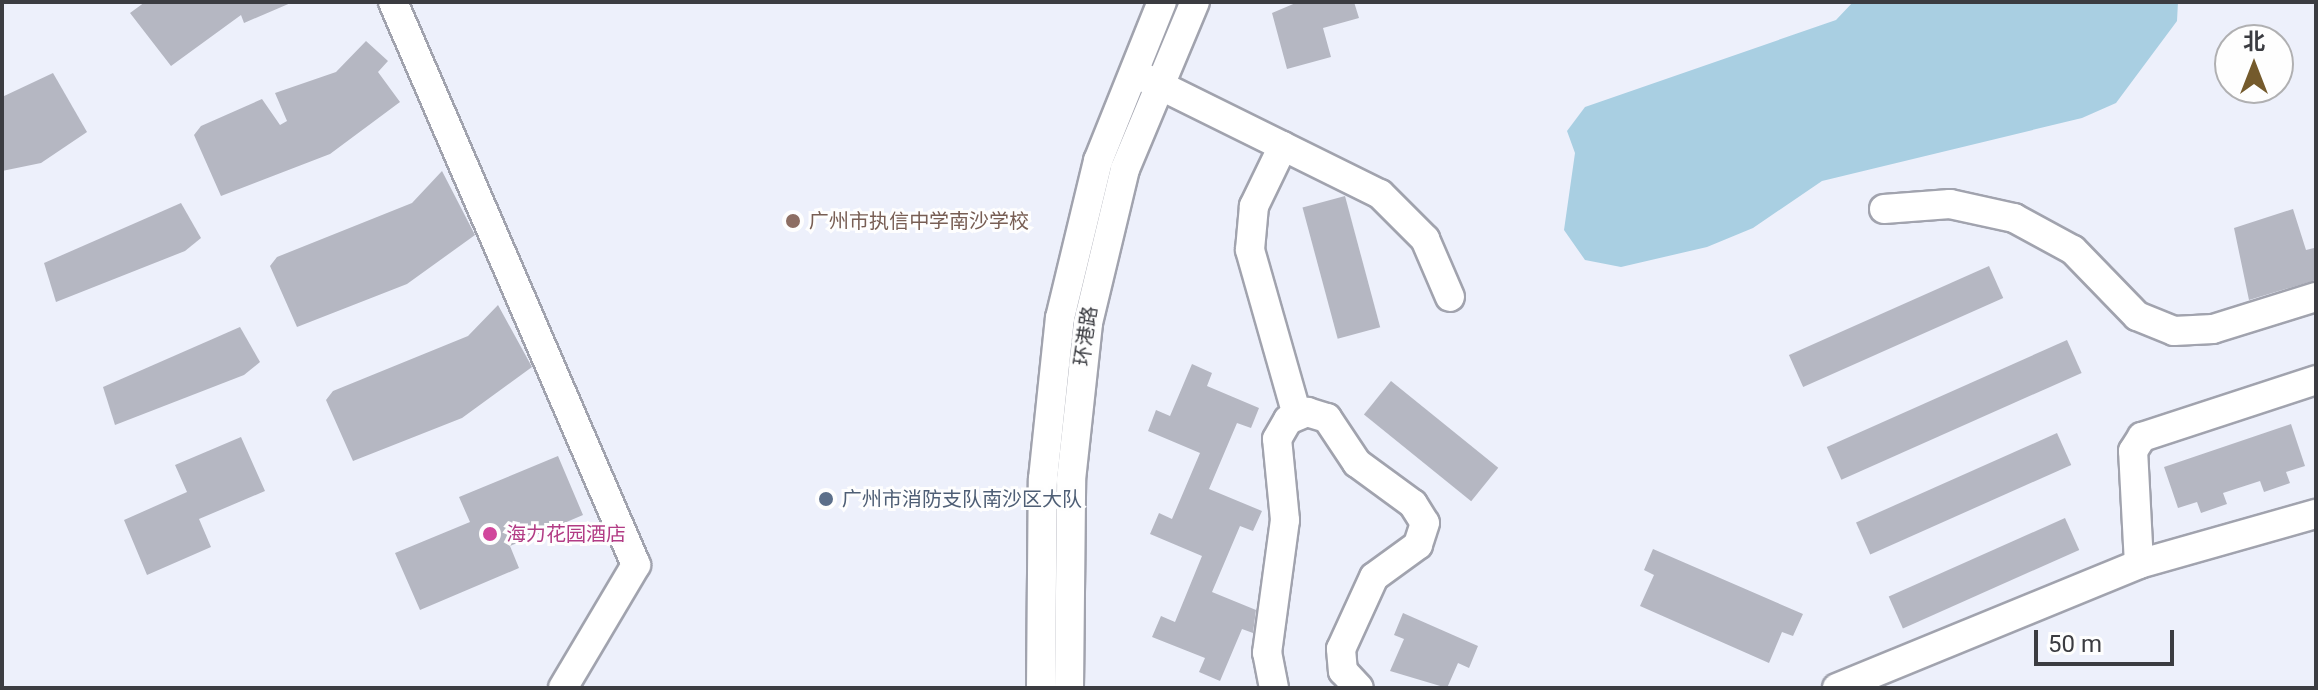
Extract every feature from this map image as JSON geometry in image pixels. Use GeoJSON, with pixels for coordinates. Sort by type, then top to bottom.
{"type":"FeatureCollection","features":[{"type":"Feature","properties":{"kind":"street"},"geometry":{"type":"LineString","coordinates":[[393,2],[636,565],[563,688]]}},
{"type":"Feature","properties":{"kind":"street","name":"环港路"},"geometry":{"type":"LineString","coordinates":[[1069,688],[1080,375],[1110,220],[1162,2]]}},
{"type":"Feature","properties":{"kind":"street","name":"环港路"},"geometry":{"type":"LineString","coordinates":[[1041,688],[1052,371],[1083,213],[1144,77],[1195,2]]}},
{"type":"Feature","properties":{"kind":"street"},"geometry":{"type":"LineString","coordinates":[[1144,77],[1283,146],[1404,214],[1430,248],[1450,297]]}},
{"type":"Feature","properties":{"kind":"street"},"geometry":{"type":"LineString","coordinates":[[1283,146],[1254,206],[1250,250],[1297,415]]}},
{"type":"Feature","properties":{"kind":"street"},"geometry":{"type":"LineString","coordinates":[[1884,209],[1950,204],[2014,218],[2073,250],[2137,316],[2174,331],[2213,329],[2316,297]]}},
{"type":"Feature","properties":{"kind":"street"},"geometry":{"type":"LineString","coordinates":[[2139,564],[2133,451],[2142,437],[2316,380]]}},
{"type":"Feature","properties":{"kind":"street"},"geometry":{"type":"LineString","coordinates":[[1274,688],[1267,653],[1285,520],[1277,439],[1297,415]]}},
{"type":"Feature","properties":{"kind":"street"},"geometry":{"type":"LineString","coordinates":[[1297,415],[1327,418],[1369,476],[1413,504],[1425,523],[1418,545],[1367,586],[1341,649],[1343,671],[1359,688]]}},
{"type":"Feature","properties":{"kind":"street"},"geometry":{"type":"LineString","coordinates":[[1837,688],[2139,564],[2316,514]]}},
{"type":"Feature","properties":{"kind":"water"},"geometry":{"type":"Polygon","coordinates":[[[1853,2],[2178,2],[2177,21],[2116,103],[2082,118],[1822,181],[1753,228],[1707,247],[1621,267],[1585,260],[1564,230],[1575,153],[1567,131],[1585,107],[1836,20],[1853,2]]]}},
{"type":"Feature","properties":{"kind":"building"},"geometry":{"type":"Polygon","coordinates":[[[145,2],[293,2],[244,23],[241,15],[171,66],[130,13],[145,2]]]}},
{"type":"Feature","properties":{"kind":"building"},"geometry":{"type":"Polygon","coordinates":[[[1298,2],[1354,2],[1359,18],[1323,28],[1331,57],[1287,69],[1272,13],[1298,2]]]}},
{"type":"Feature","properties":{"kind":"building"},"geometry":{"type":"Polygon","coordinates":[[[366,41],[388,61],[378,72],[400,102],[330,154],[221,196],[194,135],[201,126],[262,99],[280,125],[287,121],[275,93],[336,72],[366,41]]]}},
{"type":"Feature","properties":{"kind":"building"},"geometry":{"type":"Polygon","coordinates":[[[53,73],[87,132],[41,163],[2,171],[2,97],[53,73]]]}},
{"type":"Feature","properties":{"kind":"building"},"geometry":{"type":"Polygon","coordinates":[[[442,171],[475,235],[407,284],[297,327],[270,266],[277,257],[412,203],[442,171]]]}},
{"type":"Feature","properties":{"kind":"building"},"geometry":{"type":"Polygon","coordinates":[[[1345,196],[1380,327],[1338,339],[1302,207],[1345,196]]]}},
{"type":"Feature","properties":{"kind":"building"},"geometry":{"type":"Polygon","coordinates":[[[181,203],[201,238],[185,251],[56,302],[44,263],[181,203]]]}},
{"type":"Feature","properties":{"kind":"building"},"geometry":{"type":"Polygon","coordinates":[[[2293,209],[2306,250],[2314,248],[2316,280],[2249,300],[2234,228],[2293,209]]]}},
{"type":"Feature","properties":{"kind":"building"},"geometry":{"type":"Polygon","coordinates":[[[1989,266],[2003,298],[1803,387],[1789,355],[1989,266]]]}},
{"type":"Feature","properties":{"kind":"building"},"geometry":{"type":"Polygon","coordinates":[[[498,305],[532,367],[462,418],[353,461],[326,400],[333,391],[468,336],[498,305]]]}},
{"type":"Feature","properties":{"kind":"building"},"geometry":{"type":"Polygon","coordinates":[[[240,327],[260,362],[244,375],[115,425],[103,387],[240,327]]]}},
{"type":"Feature","properties":{"kind":"building"},"geometry":{"type":"Polygon","coordinates":[[[2067,340],[2082,373],[1841,480],[1827,447],[2067,340]]]}},
{"type":"Feature","properties":{"kind":"building"},"geometry":{"type":"Polygon","coordinates":[[[1192,364],[1212,373],[1207,386],[1259,408],[1251,428],[1237,423],[1209,489],[1262,511],[1253,531],[1240,526],[1212,592],[1256,610],[1253,633],[1242,629],[1220,681],[1199,672],[1205,658],[1152,637],[1161,616],[1175,622],[1202,556],[1150,534],[1159,513],[1172,519],[1200,453],[1148,431],[1156,410],[1170,416],[1192,364]]]}},
{"type":"Feature","properties":{"kind":"building"},"geometry":{"type":"Polygon","coordinates":[[[1391,381],[1498,468],[1471,501],[1364,414],[1391,381]]]}},
{"type":"Feature","properties":{"kind":"building"},"geometry":{"type":"Polygon","coordinates":[[[2291,424],[2305,466],[2286,472],[2290,483],[2264,492],[2260,481],[2223,493],[2227,504],[2201,513],[2197,502],[2178,508],[2164,467],[2291,424]]]}},
{"type":"Feature","properties":{"kind":"building"},"geometry":{"type":"Polygon","coordinates":[[[2057,433],[2071,465],[1870,554],[1856,522],[2057,433]]]}},
{"type":"Feature","properties":{"kind":"building"},"geometry":{"type":"Polygon","coordinates":[[[241,437],[265,491],[199,519],[211,547],[147,575],[124,520],[187,492],[175,465],[241,437]]]}},
{"type":"Feature","properties":{"kind":"building","name":"海力花园酒店"},"geometry":{"type":"Polygon","coordinates":[[[558,456],[583,515],[510,546],[519,568],[420,610],[395,553],[470,522],[459,497],[558,456]]]}},
{"type":"Feature","properties":{"kind":"building"},"geometry":{"type":"Polygon","coordinates":[[[2065,518],[2079,550],[1903,628],[1889,597],[2065,518]]]}},
{"type":"Feature","properties":{"kind":"building"},"geometry":{"type":"Polygon","coordinates":[[[1653,549],[1803,614],[1793,636],[1782,632],[1769,663],[1640,606],[1654,575],[1644,570],[1653,549]]]}},
{"type":"Feature","properties":{"kind":"building"},"geometry":{"type":"Polygon","coordinates":[[[1403,613],[1478,646],[1469,668],[1458,663],[1447,688],[1390,671],[1404,639],[1394,635],[1403,613]]]}},
{"type":"Feature","properties":{"kind":"place","name":"广州市执信中学南沙学校"},"geometry":{"type":"Point","coordinates":[793,221]}},
{"type":"Feature","properties":{"kind":"place","name":"广州市消防支队南沙区大队"},"geometry":{"type":"Point","coordinates":[826,499]}},
{"type":"Feature","properties":{"kind":"place","name":"海力花园酒店"},"geometry":{"type":"Point","coordinates":[490,534]}}]}
